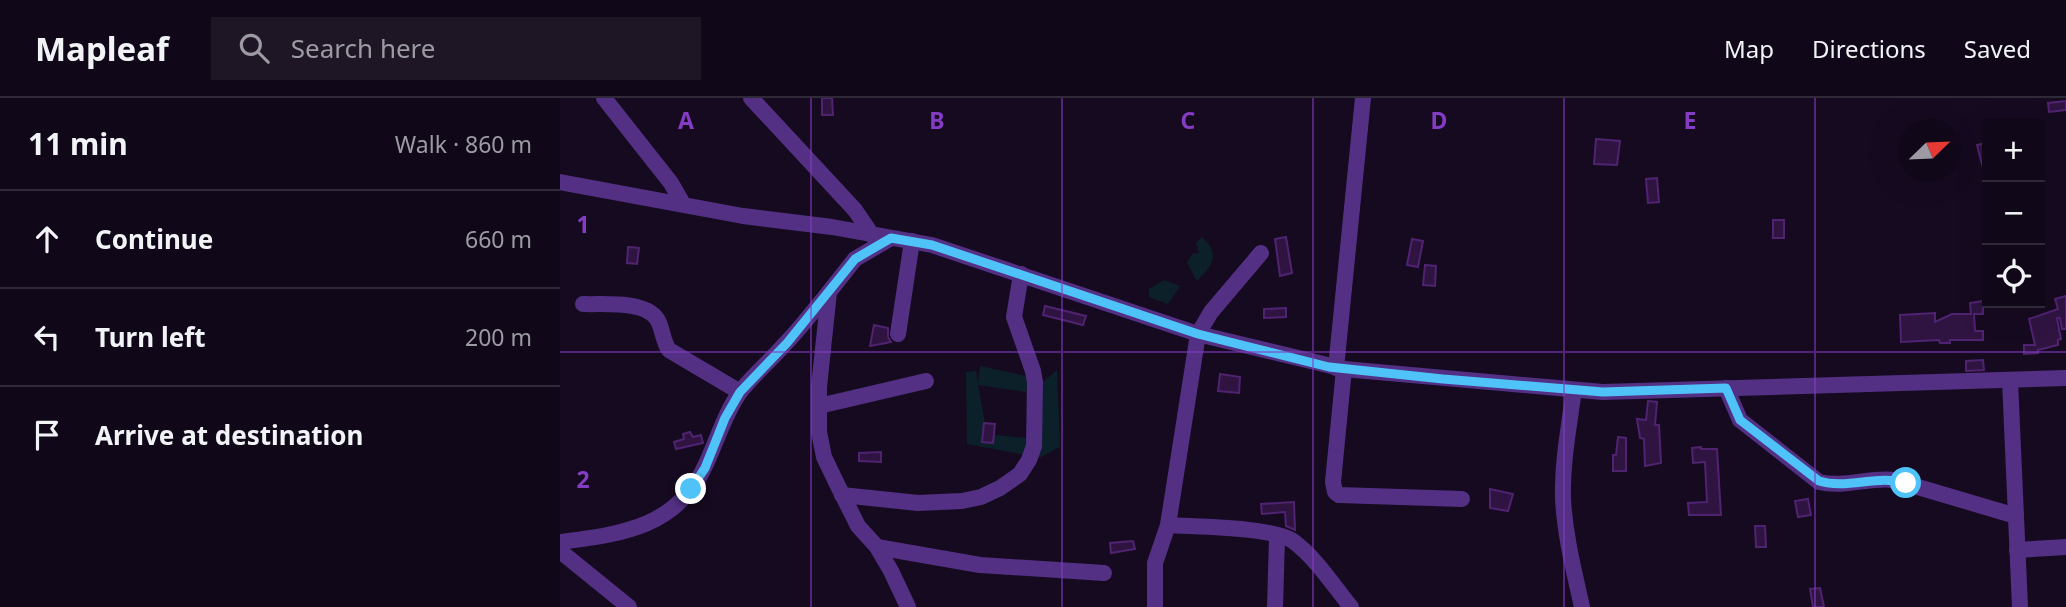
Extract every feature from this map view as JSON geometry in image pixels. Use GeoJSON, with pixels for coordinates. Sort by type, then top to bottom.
{"type":"FeatureCollection","features":[{"type":"Feature","properties":{"kind":"street"},"geometry":{"type":"LineString","coordinates":[[604,98],[671,183],[683,204]]}},
{"type":"Feature","properties":{"kind":"street"},"geometry":{"type":"LineString","coordinates":[[751,98],[855,209],[872,235]]}},
{"type":"Feature","properties":{"kind":"street"},"geometry":{"type":"LineString","coordinates":[[1363,98],[1340,369],[1333,482],[1335,492],[1339,495],[1462,499]]}},
{"type":"Feature","properties":{"kind":"street"},"geometry":{"type":"LineString","coordinates":[[560,181],[743,216],[932,245],[1198,334],[1340,369],[1603,392],[2066,378]]}},
{"type":"Feature","properties":{"kind":"street"},"geometry":{"type":"LineString","coordinates":[[560,542],[634,530],[656,521],[676,506],[705,468],[725,418],[740,392],[787,343],[855,259],[891,238]]}},
{"type":"Feature","properties":{"kind":"street"},"geometry":{"type":"LineString","coordinates":[[898,334],[912,241]]}},
{"type":"Feature","properties":{"kind":"street"},"geometry":{"type":"LineString","coordinates":[[1155,607],[1156,563],[1168,525],[1198,334],[1211,312],[1261,253]]}},
{"type":"Feature","properties":{"kind":"street"},"geometry":{"type":"LineString","coordinates":[[842,495],[918,503],[962,501],[981,497],[1020,474],[1034,446],[1035,382],[1014,317],[1021,274]]}},
{"type":"Feature","properties":{"kind":"street"},"geometry":{"type":"LineString","coordinates":[[829,292],[819,406],[819,432],[824,457],[858,526],[877,547],[908,607]]}},
{"type":"Feature","properties":{"kind":"street"},"geometry":{"type":"LineString","coordinates":[[583,304],[647,309],[659,323],[669,350],[740,392]]}},
{"type":"Feature","properties":{"kind":"street"},"geometry":{"type":"LineString","coordinates":[[819,406],[926,381]]}},
{"type":"Feature","properties":{"kind":"street"},"geometry":{"type":"LineString","coordinates":[[2010,381],[2020,607]]}},
{"type":"Feature","properties":{"kind":"street"},"geometry":{"type":"LineString","coordinates":[[1726,388],[1740,420],[1819,481],[1835,485],[1894,480],[2016,516]]}},
{"type":"Feature","properties":{"kind":"street"},"geometry":{"type":"LineString","coordinates":[[1574,390],[1564,461],[1563,497],[1566,533],[1582,607]]}},
{"type":"Feature","properties":{"kind":"street"},"geometry":{"type":"LineString","coordinates":[[1168,525],[1287,538],[1306,552],[1351,607]]}},
{"type":"Feature","properties":{"kind":"street"},"geometry":{"type":"LineString","coordinates":[[1274,535],[1277,538],[1275,607]]}},
{"type":"Feature","properties":{"kind":"street"},"geometry":{"type":"LineString","coordinates":[[877,547],[980,565],[1104,573]]}},
{"type":"Feature","properties":{"kind":"street"},"geometry":{"type":"LineString","coordinates":[[2017,550],[2066,547]]}},
{"type":"Feature","properties":{"kind":"street"},"geometry":{"type":"LineString","coordinates":[[560,551],[629,607]]}},
{"type":"Feature","properties":{"kind":"shaded area"},"geometry":{"type":"Polygon","coordinates":[[[1202,237],[1213,254],[1210,265],[1197,281],[1187,263],[1192,254],[1199,253],[1196,243],[1202,237]]]}},
{"type":"Feature","properties":{"kind":"shaded area"},"geometry":{"type":"Polygon","coordinates":[[[1164,280],[1180,286],[1168,304],[1149,297],[1149,289],[1164,280]]]}},
{"type":"Feature","properties":{"kind":"shaded area"},"geometry":{"type":"Polygon","coordinates":[[[980,366],[1031,377],[1026,392],[978,385],[987,434],[1034,439],[1031,456],[967,444],[966,372],[976,371],[978,384],[980,366]]]}},
{"type":"Feature","properties":{"kind":"shaded area"},"geometry":{"type":"Polygon","coordinates":[[[1057,370],[1060,447],[1039,458],[1038,386],[1057,370]]]}},
{"type":"Feature","properties":{"kind":"building"},"geometry":{"type":"Polygon","coordinates":[[[822,98],[832,98],[833,115],[822,115],[822,98]]]}},
{"type":"Feature","properties":{"kind":"building"},"geometry":{"type":"Polygon","coordinates":[[[2066,101],[2066,110],[2049,112],[2048,103],[2066,101]]]}},
{"type":"Feature","properties":{"kind":"building"},"geometry":{"type":"Polygon","coordinates":[[[1596,139],[1620,141],[1617,165],[1594,164],[1596,139]]]}},
{"type":"Feature","properties":{"kind":"building"},"geometry":{"type":"Polygon","coordinates":[[[1982,144],[1982,164],[1977,145],[1982,144]]]}},
{"type":"Feature","properties":{"kind":"building"},"geometry":{"type":"Polygon","coordinates":[[[1657,178],[1659,202],[1648,203],[1646,179],[1657,178]]]}},
{"type":"Feature","properties":{"kind":"building"},"geometry":{"type":"Polygon","coordinates":[[[1773,220],[1784,220],[1784,238],[1773,238],[1773,220]]]}},
{"type":"Feature","properties":{"kind":"building"},"geometry":{"type":"Polygon","coordinates":[[[1286,237],[1292,273],[1280,276],[1275,239],[1286,237]]]}},
{"type":"Feature","properties":{"kind":"building"},"geometry":{"type":"Polygon","coordinates":[[[1412,239],[1423,241],[1418,267],[1407,265],[1412,239]]]}},
{"type":"Feature","properties":{"kind":"building"},"geometry":{"type":"Polygon","coordinates":[[[628,247],[639,248],[637,264],[627,263],[628,247]]]}},
{"type":"Feature","properties":{"kind":"building"},"geometry":{"type":"Polygon","coordinates":[[[1425,265],[1436,266],[1435,286],[1423,285],[1425,265]]]}},
{"type":"Feature","properties":{"kind":"building"},"geometry":{"type":"Polygon","coordinates":[[[2066,296],[2066,329],[2062,329],[2060,318],[2057,318],[2061,339],[2058,340],[2058,345],[2038,350],[2038,353],[2024,354],[2024,345],[2035,345],[2029,319],[2058,309],[2055,299],[2066,296]]]}},
{"type":"Feature","properties":{"kind":"building"},"geometry":{"type":"Polygon","coordinates":[[[1982,301],[1983,314],[1974,314],[1975,331],[1983,331],[1983,340],[1950,340],[1950,343],[1940,343],[1939,340],[1901,342],[1900,315],[1935,313],[1935,322],[1952,314],[1971,314],[1970,303],[1982,301]]]}},
{"type":"Feature","properties":{"kind":"building"},"geometry":{"type":"Polygon","coordinates":[[[1045,306],[1086,316],[1083,325],[1043,315],[1045,306]]]}},
{"type":"Feature","properties":{"kind":"building"},"geometry":{"type":"Polygon","coordinates":[[[1286,308],[1286,317],[1264,318],[1264,309],[1286,308]]]}},
{"type":"Feature","properties":{"kind":"building"},"geometry":{"type":"Polygon","coordinates":[[[874,325],[888,328],[891,342],[870,346],[874,325]]]}},
{"type":"Feature","properties":{"kind":"building"},"geometry":{"type":"Polygon","coordinates":[[[1983,360],[1984,370],[1966,371],[1966,361],[1983,360]]]}},
{"type":"Feature","properties":{"kind":"building"},"geometry":{"type":"Polygon","coordinates":[[[1220,374],[1240,377],[1239,393],[1218,391],[1220,374]]]}},
{"type":"Feature","properties":{"kind":"building"},"geometry":{"type":"Polygon","coordinates":[[[1648,401],[1657,402],[1655,425],[1659,425],[1661,463],[1645,466],[1644,439],[1640,438],[1637,419],[1646,420],[1648,401]]]}},
{"type":"Feature","properties":{"kind":"building"},"geometry":{"type":"Polygon","coordinates":[[[984,423],[995,424],[993,443],[982,442],[984,423]]]}},
{"type":"Feature","properties":{"kind":"building"},"geometry":{"type":"Polygon","coordinates":[[[690,432],[693,437],[701,435],[703,443],[676,449],[674,442],[684,439],[683,434],[690,432]]]}},
{"type":"Feature","properties":{"kind":"building"},"geometry":{"type":"Polygon","coordinates":[[[1618,437],[1626,438],[1626,471],[1613,471],[1613,455],[1616,455],[1618,437]]]}},
{"type":"Feature","properties":{"kind":"building"},"geometry":{"type":"Polygon","coordinates":[[[1692,448],[1717,449],[1721,515],[1689,515],[1688,503],[1707,502],[1705,462],[1693,463],[1692,448]]]}},
{"type":"Feature","properties":{"kind":"building"},"geometry":{"type":"Polygon","coordinates":[[[881,452],[881,462],[859,461],[859,453],[881,452]]]}},
{"type":"Feature","properties":{"kind":"building"},"geometry":{"type":"Polygon","coordinates":[[[1490,489],[1513,494],[1508,511],[1490,508],[1490,489]]]}},
{"type":"Feature","properties":{"kind":"building"},"geometry":{"type":"Polygon","coordinates":[[[1808,499],[1811,515],[1798,517],[1795,501],[1808,499]]]}},
{"type":"Feature","properties":{"kind":"building"},"geometry":{"type":"Polygon","coordinates":[[[1294,502],[1295,530],[1286,526],[1285,512],[1262,514],[1261,504],[1294,502]]]}},
{"type":"Feature","properties":{"kind":"building"},"geometry":{"type":"Polygon","coordinates":[[[1755,526],[1765,526],[1766,547],[1756,547],[1755,526]]]}},
{"type":"Feature","properties":{"kind":"building"},"geometry":{"type":"Polygon","coordinates":[[[1133,541],[1135,549],[1111,553],[1110,543],[1133,541]]]}},
{"type":"Feature","properties":{"kind":"building"},"geometry":{"type":"Polygon","coordinates":[[[1820,588],[1824,607],[1813,607],[1810,589],[1820,588]]]}},
{"type":"Feature","properties":{"kind":"route"},"geometry":{"type":"LineString","coordinates":[[691,489],[705,468],[725,418],[740,392],[787,343],[855,259],[891,238],[932,245],[1198,334],[1329,367],[1603,392],[1726,388],[1740,420],[1819,481],[1835,485],[1884,479],[1906,483]]}}]}
